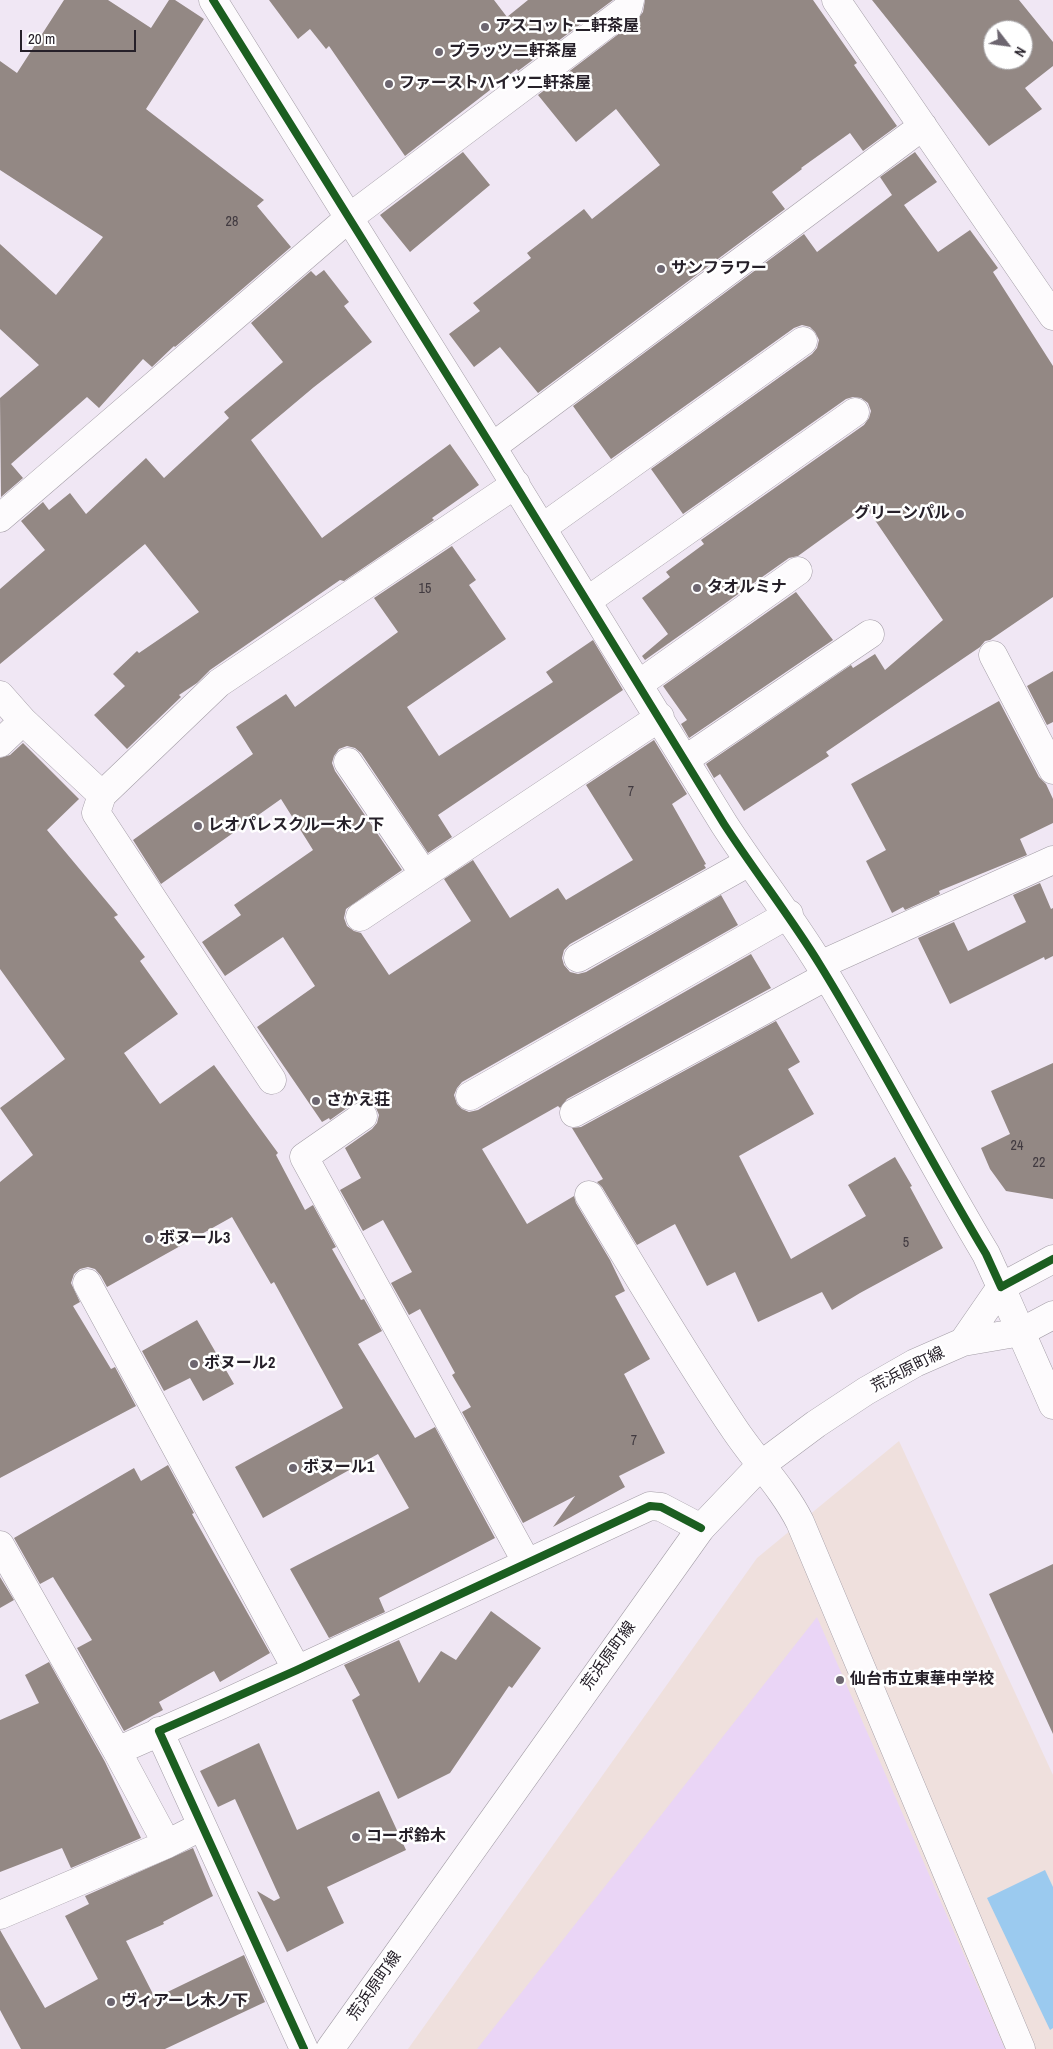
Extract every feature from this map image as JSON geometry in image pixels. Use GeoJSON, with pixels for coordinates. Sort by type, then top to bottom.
{"type":"FeatureCollection","features":[{"type":"Feature","properties":{"kind":"street"},"geometry":{"type":"LineString","coordinates":[[213,0],[350,217],[749,862],[789,914],[824,970],[986,1254],[1053,1405]]}},
{"type":"Feature","properties":{"kind":"street"},"geometry":{"type":"LineString","coordinates":[[0,518],[350,217],[628,8],[630,0]]}},
{"type":"Feature","properties":{"kind":"street"},"geometry":{"type":"LineString","coordinates":[[836,0],[1053,316]]}},
{"type":"Feature","properties":{"kind":"street"},"geometry":{"type":"LineString","coordinates":[[492,447],[923,126]]}},
{"type":"Feature","properties":{"kind":"street"},"geometry":{"type":"LineString","coordinates":[[542,528],[803,341]]}},
{"type":"Feature","properties":{"kind":"street"},"geometry":{"type":"LineString","coordinates":[[587,601],[855,412]]}},
{"type":"Feature","properties":{"kind":"street"},"geometry":{"type":"LineString","coordinates":[[272,1080],[96,813],[102,795],[219,683],[516,484]]}},
{"type":"Feature","properties":{"kind":"street"},"geometry":{"type":"LineString","coordinates":[[639,684],[798,571]]}},
{"type":"Feature","properties":{"kind":"street"},"geometry":{"type":"LineString","coordinates":[[686,759],[870,634]]}},
{"type":"Feature","properties":{"kind":"street"},"geometry":{"type":"LineString","coordinates":[[993,655],[1053,770]]}},
{"type":"Feature","properties":{"kind":"street"},"geometry":{"type":"LineString","coordinates":[[0,695],[23,721],[102,795]]}},
{"type":"Feature","properties":{"kind":"street"},"geometry":{"type":"LineString","coordinates":[[360,917],[660,717]]}},
{"type":"Feature","properties":{"kind":"street"},"geometry":{"type":"LineString","coordinates":[[0,743],[23,721]]}},
{"type":"Feature","properties":{"kind":"street"},"geometry":{"type":"LineString","coordinates":[[348,762],[424,874]]}},
{"type":"Feature","properties":{"kind":"street"},"geometry":{"type":"LineString","coordinates":[[574,1113],[824,970],[1053,860]]}},
{"type":"Feature","properties":{"kind":"street"},"geometry":{"type":"LineString","coordinates":[[578,958],[749,862]]}},
{"type":"Feature","properties":{"kind":"street"},"geometry":{"type":"LineString","coordinates":[[470,1096],[789,914]]}},
{"type":"Feature","properties":{"kind":"street"},"geometry":{"type":"LineString","coordinates":[[363,1116],[304,1157],[527,1563]]}},
{"type":"Feature","properties":{"kind":"street"},"geometry":{"type":"LineString","coordinates":[[589,1195],[666,1325],[734,1429],[792,1507],[800,1522],[1021,2049]]}},
{"type":"Feature","properties":{"kind":"street"},"geometry":{"type":"LineString","coordinates":[[1000,1287],[1053,1259]]}},
{"type":"Feature","properties":{"kind":"street"},"geometry":{"type":"LineString","coordinates":[[88,1283],[297,1670]]}},
{"type":"Feature","properties":{"kind":"street","name":"荒浜原町線"},"geometry":{"type":"LineString","coordinates":[[963,1342],[1000,1287]]}},
{"type":"Feature","properties":{"kind":"street","name":"荒浜原町線"},"geometry":{"type":"LineString","coordinates":[[330,2049],[701,1528],[761,1466],[816,1424],[866,1391],[915,1363],[963,1342],[1021,1332],[1053,1315]]}},
{"type":"Feature","properties":{"kind":"street"},"geometry":{"type":"LineString","coordinates":[[117,1751],[297,1670],[650,1506],[661,1507],[701,1528]]}},
{"type":"Feature","properties":{"kind":"street"},"geometry":{"type":"LineString","coordinates":[[0,1545],[117,1751],[167,1844]]}},
{"type":"Feature","properties":{"kind":"street"},"geometry":{"type":"LineString","coordinates":[[159,1731],[304,2049]]}},
{"type":"Feature","properties":{"kind":"street"},"geometry":{"type":"LineString","coordinates":[[0,1915],[167,1844],[202,1826]]}},
{"type":"Feature","properties":{"kind":"shaded area","name":"仙台市立東華中学校"},"geometry":{"type":"Polygon","coordinates":[[[899,1441],[1053,1775],[1053,2049],[408,2049],[757,1558],[899,1441]]]}},
{"type":"Feature","properties":{"kind":"shaded area"},"geometry":{"type":"Polygon","coordinates":[[[817,1617],[1005,2049],[477,2049],[817,1617]]]}},
{"type":"Feature","properties":{"kind":"water"},"geometry":{"type":"Polygon","coordinates":[[[1045,1870],[1053,1887],[1053,2028],[1050,2030],[987,1898],[1045,1870]]]}},
{"type":"Feature","properties":{"kind":"building"},"geometry":{"type":"Polygon","coordinates":[[[64,0],[108,0],[151,28],[169,0],[175,0],[204,19],[146,109],[264,200],[257,206],[291,247],[174,346],[152,367],[143,359],[99,408],[87,397],[11,464],[23,478],[1,497],[0,398],[39,365],[0,329],[0,244],[56,295],[103,237],[0,170],[0,61],[17,73],[64,0]]]}},
{"type":"Feature","properties":{"kind":"building"},"geometry":{"type":"Polygon","coordinates":[[[269,0],[494,0],[507,17],[528,0],[613,0],[518,71],[517,69],[405,156],[329,46],[326,49],[310,29],[298,39],[269,0]]]}},
{"type":"Feature","properties":{"kind":"building"},"geometry":{"type":"Polygon","coordinates":[[[645,0],[813,0],[857,63],[854,65],[897,126],[863,151],[850,133],[801,168],[772,192],[785,209],[538,393],[500,347],[474,367],[449,334],[480,311],[473,303],[531,258],[527,253],[584,209],[592,219],[660,165],[616,109],[576,142],[538,95],[637,20],[643,12],[645,0]]]}},
{"type":"Feature","properties":{"kind":"building"},"geometry":{"type":"Polygon","coordinates":[[[872,0],[1019,0],[1053,42],[1053,66],[1025,88],[1042,109],[989,146],[872,0]]]}},
{"type":"Feature","properties":{"kind":"building"},"geometry":{"type":"Polygon","coordinates":[[[463,152],[490,185],[410,252],[380,215],[463,152]]]}},
{"type":"Feature","properties":{"kind":"building"},"geometry":{"type":"Polygon","coordinates":[[[915,152],[937,182],[904,205],[938,252],[970,230],[998,268],[993,272],[1053,366],[1053,597],[990,640],[985,641],[980,647],[826,752],[829,756],[744,811],[720,774],[714,778],[706,764],[851,665],[853,668],[875,654],[885,670],[943,620],[866,507],[798,556],[789,558],[645,660],[642,656],[668,634],[642,598],[670,577],[666,572],[704,544],[701,540],[864,425],[871,411],[868,403],[861,398],[853,397],[846,399],[683,514],[651,469],[812,354],[817,348],[819,340],[810,327],[802,325],[794,328],[611,459],[573,406],[804,234],[817,252],[892,195],[880,177],[915,152]]]}},
{"type":"Feature","properties":{"kind":"building"},"geometry":{"type":"Polygon","coordinates":[[[324,270],[349,302],[344,306],[372,342],[314,387],[251,440],[322,538],[450,444],[479,485],[432,518],[434,520],[344,581],[340,580],[210,670],[197,683],[179,695],[181,697],[127,749],[94,715],[125,686],[113,674],[137,651],[139,653],[199,612],[145,544],[0,664],[0,589],[45,550],[21,521],[43,502],[49,510],[70,493],[86,514],[146,458],[164,478],[229,418],[224,412],[283,362],[251,323],[311,271],[316,276],[324,270]]]}},
{"type":"Feature","properties":{"kind":"building"},"geometry":{"type":"Polygon","coordinates":[[[452,546],[476,580],[469,585],[506,639],[407,707],[439,756],[553,682],[546,672],[593,640],[623,690],[438,815],[452,837],[428,853],[361,753],[355,748],[347,746],[339,749],[332,763],[335,771],[402,870],[346,909],[344,918],[347,926],[361,933],[389,975],[471,921],[444,879],[473,860],[510,918],[558,888],[566,900],[633,860],[586,785],[654,740],[687,794],[672,804],[706,864],[704,865],[706,868],[570,944],[564,950],[562,958],[564,965],[570,972],[578,974],[586,972],[721,895],[738,925],[462,1082],[454,1095],[457,1104],[469,1112],[478,1110],[751,954],[771,988],[567,1099],[560,1108],[558,1106],[482,1149],[527,1224],[574,1196],[576,1203],[610,1260],[625,1291],[615,1296],[650,1359],[624,1374],[665,1453],[619,1476],[625,1487],[553,1527],[575,1496],[523,1523],[462,1412],[471,1407],[452,1375],[455,1373],[420,1309],[409,1315],[391,1283],[412,1272],[383,1220],[363,1231],[340,1190],[361,1178],[345,1148],[372,1129],[377,1123],[379,1115],[376,1108],[369,1102],[361,1101],[354,1103],[330,1120],[329,1118],[322,1122],[257,1027],[315,986],[283,937],[225,976],[202,942],[241,915],[234,905],[313,850],[281,799],[161,884],[133,840],[253,754],[236,727],[286,694],[295,707],[398,632],[374,598],[452,546]]]}},
{"type":"Feature","properties":{"kind":"building"},"geometry":{"type":"Polygon","coordinates":[[[796,592],[833,640],[689,738],[681,724],[687,720],[663,686],[796,592]]]}},
{"type":"Feature","properties":{"kind":"building"},"geometry":{"type":"Polygon","coordinates":[[[1053,671],[1053,722],[1047,725],[1027,686],[1053,671]]]}},
{"type":"Feature","properties":{"kind":"building"},"geometry":{"type":"Polygon","coordinates":[[[999,701],[1039,777],[1046,784],[1053,799],[1053,823],[1020,839],[1027,855],[939,891],[940,894],[905,910],[903,907],[892,913],[866,861],[886,850],[851,784],[999,701]]]}},
{"type":"Feature","properties":{"kind":"building"},"geometry":{"type":"Polygon","coordinates":[[[23,743],[79,799],[47,830],[118,915],[114,917],[145,957],[140,961],[178,1014],[124,1053],[160,1104],[214,1065],[278,1153],[276,1155],[305,1210],[313,1205],[336,1247],[332,1249],[361,1300],[364,1299],[382,1331],[358,1344],[415,1438],[435,1427],[495,1538],[379,1598],[385,1612],[329,1638],[290,1569],[409,1508],[378,1454],[263,1518],[235,1467],[343,1408],[274,1282],[271,1284],[232,1217],[107,1287],[95,1269],[88,1267],[80,1269],[74,1274],[71,1283],[80,1302],[73,1306],[111,1369],[115,1367],[136,1406],[0,1478],[0,1182],[33,1155],[0,1108],[65,1059],[0,969],[0,758],[10,755],[23,743]]]}},
{"type":"Feature","properties":{"kind":"building"},"geometry":{"type":"Polygon","coordinates":[[[1040,883],[1051,909],[1053,908],[1053,956],[1045,960],[1044,957],[950,1004],[918,938],[954,922],[968,951],[1026,922],[1013,895],[1040,883]]]}},
{"type":"Feature","properties":{"kind":"building"},"geometry":{"type":"Polygon","coordinates":[[[776,1021],[800,1062],[788,1069],[814,1114],[739,1156],[791,1259],[866,1216],[848,1185],[895,1157],[912,1186],[910,1187],[943,1248],[832,1310],[822,1292],[758,1322],[735,1272],[707,1286],[675,1224],[637,1245],[602,1187],[597,1182],[603,1179],[572,1128],[581,1127],[776,1021]]]}},
{"type":"Feature","properties":{"kind":"building"},"geometry":{"type":"Polygon","coordinates":[[[1053,1063],[1053,1199],[1006,1191],[990,1169],[981,1148],[1010,1134],[991,1091],[1053,1063]]]}},
{"type":"Feature","properties":{"kind":"building","name":"ボヌール2"},"geometry":{"type":"Polygon","coordinates":[[[197,1320],[234,1384],[203,1401],[190,1378],[164,1391],[142,1351],[197,1320]]]}},
{"type":"Feature","properties":{"kind":"building"},"geometry":{"type":"Polygon","coordinates":[[[168,1465],[194,1513],[192,1514],[270,1653],[220,1682],[214,1671],[159,1702],[163,1710],[124,1731],[77,1648],[92,1640],[53,1577],[40,1584],[14,1538],[134,1468],[141,1481],[168,1465]]]}},
{"type":"Feature","properties":{"kind":"building"},"geometry":{"type":"Polygon","coordinates":[[[1053,1564],[1053,1734],[989,1594],[1053,1564]]]}},
{"type":"Feature","properties":{"kind":"building"},"geometry":{"type":"Polygon","coordinates":[[[0,1577],[14,1600],[0,1608],[0,1577]]]}},
{"type":"Feature","properties":{"kind":"building"},"geometry":{"type":"Polygon","coordinates":[[[491,1611],[541,1648],[512,1688],[509,1686],[450,1773],[398,1799],[352,1700],[360,1695],[344,1665],[399,1640],[419,1683],[441,1651],[456,1660],[491,1611]]]}},
{"type":"Feature","properties":{"kind":"building"},"geometry":{"type":"Polygon","coordinates":[[[49,1662],[105,1762],[141,1838],[71,1868],[62,1848],[0,1872],[0,1720],[39,1703],[25,1675],[49,1662]]]}},
{"type":"Feature","properties":{"kind":"building"},"geometry":{"type":"Polygon","coordinates":[[[259,1743],[297,1830],[379,1791],[406,1850],[327,1887],[344,1923],[287,1952],[257,1891],[274,1901],[280,1898],[235,1799],[218,1807],[200,1771],[259,1743]]]}},
{"type":"Feature","properties":{"kind":"building"},"geometry":{"type":"Polygon","coordinates":[[[193,1848],[213,1896],[163,1922],[164,1924],[126,1941],[155,1998],[244,1955],[265,2002],[165,2049],[21,2049],[0,2010],[0,1930],[45,2008],[98,1979],[65,1916],[89,1904],[85,1896],[193,1848]]]}},
{"type":"Feature","properties":{"kind":"cycle path"},"geometry":{"type":"LineString","coordinates":[[213,0],[492,447],[724,824],[820,965],[986,1254],[1001,1287],[1053,1259]]}},
{"type":"Feature","properties":{"kind":"cycle path"},"geometry":{"type":"LineString","coordinates":[[304,2049],[159,1731],[297,1670],[650,1506],[661,1507],[701,1528]]}},
{"type":"Feature","properties":{"kind":"place","name":"アスコット二軒茶屋"},"geometry":{"type":"Point","coordinates":[485,27]}},
{"type":"Feature","properties":{"kind":"place","name":"プラッツ二軒茶屋"},"geometry":{"type":"Point","coordinates":[439,52]}},
{"type":"Feature","properties":{"kind":"place","name":"ファーストハイツ二軒茶屋"},"geometry":{"type":"Point","coordinates":[389,84]}},
{"type":"Feature","properties":{"kind":"place","name":"サンフラワー"},"geometry":{"type":"Point","coordinates":[661,269]}},
{"type":"Feature","properties":{"kind":"place","name":"グリーンパル"},"geometry":{"type":"Point","coordinates":[960,514]}},
{"type":"Feature","properties":{"kind":"place","name":"タオルミナ"},"geometry":{"type":"Point","coordinates":[697,588]}},
{"type":"Feature","properties":{"kind":"place","name":"レオパレスクルー木ノ下"},"geometry":{"type":"Point","coordinates":[198,826]}},
{"type":"Feature","properties":{"kind":"place","name":"さかえ荘"},"geometry":{"type":"Point","coordinates":[316,1101]}},
{"type":"Feature","properties":{"kind":"place","name":"ボヌール3"},"geometry":{"type":"Point","coordinates":[149,1239]}},
{"type":"Feature","properties":{"kind":"place","name":"ボヌール2"},"geometry":{"type":"Point","coordinates":[194,1364]}},
{"type":"Feature","properties":{"kind":"place","name":"ボヌール1"},"geometry":{"type":"Point","coordinates":[293,1468]}},
{"type":"Feature","properties":{"kind":"place","name":"仙台市立東華中学校"},"geometry":{"type":"Point","coordinates":[840,1680]}},
{"type":"Feature","properties":{"kind":"place","name":"コーポ鈴木"},"geometry":{"type":"Point","coordinates":[356,1837]}},
{"type":"Feature","properties":{"kind":"place","name":"ヴィアーレ木ノ下"},"geometry":{"type":"Point","coordinates":[111,2002]}}]}
